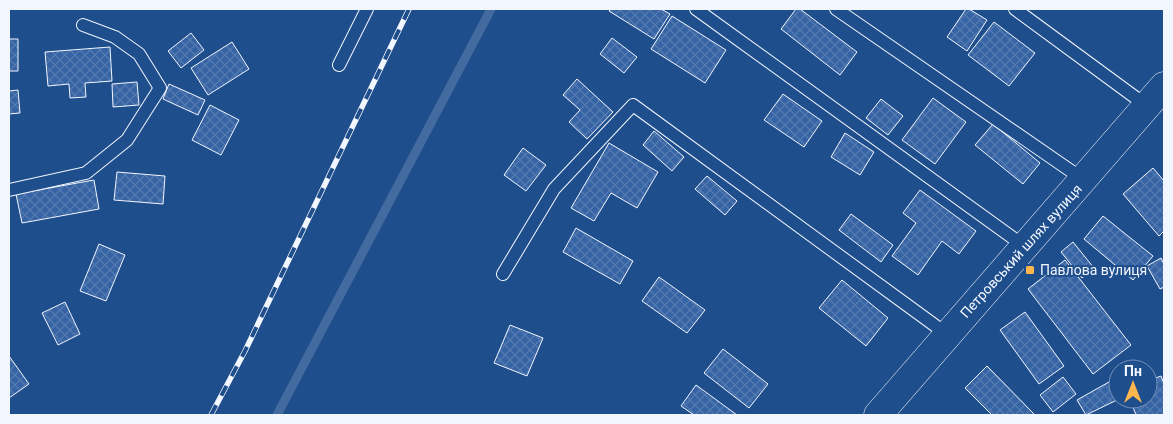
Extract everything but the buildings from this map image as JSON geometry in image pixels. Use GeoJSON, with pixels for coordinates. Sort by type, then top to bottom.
{"type":"FeatureCollection","features":[{"type":"Feature","properties":{"kind":"street","name":"Петровський шлях вулиця"},"geometry":{"type":"LineString","coordinates":[[878,415],[1156,96]]}},
{"type":"Feature","properties":{"kind":"lane"},"geometry":{"type":"LineString","coordinates":[[339,65],[367,9]]}},
{"type":"Feature","properties":{"kind":"lane"},"geometry":{"type":"LineString","coordinates":[[696,9],[1024,246]]}},
{"type":"Feature","properties":{"kind":"lane"},"geometry":{"type":"LineString","coordinates":[[836,9],[1084,180]]}},
{"type":"Feature","properties":{"kind":"lane"},"geometry":{"type":"LineString","coordinates":[[1015,9],[1156,96]]}},
{"type":"Feature","properties":{"kind":"lane"},"geometry":{"type":"LineString","coordinates":[[9,190],[86,173],[127,140],[160,88],[139,54],[115,37],[83,25]]}},
{"type":"Feature","properties":{"kind":"lane"},"geometry":{"type":"LineString","coordinates":[[503,274],[554,188],[633,105],[948,335]]}},
{"type":"Feature","properties":{"kind":"waterway"},"geometry":{"type":"LineString","coordinates":[[277,415],[491,9]]}},
{"type":"Feature","properties":{"kind":"railway"},"geometry":{"type":"LineString","coordinates":[[211,415],[245,351],[409,9]]}},
{"type":"Feature","properties":{"kind":"place","name":"Павлова вулиця"},"geometry":{"type":"Point","coordinates":[1030,270]}}]}
